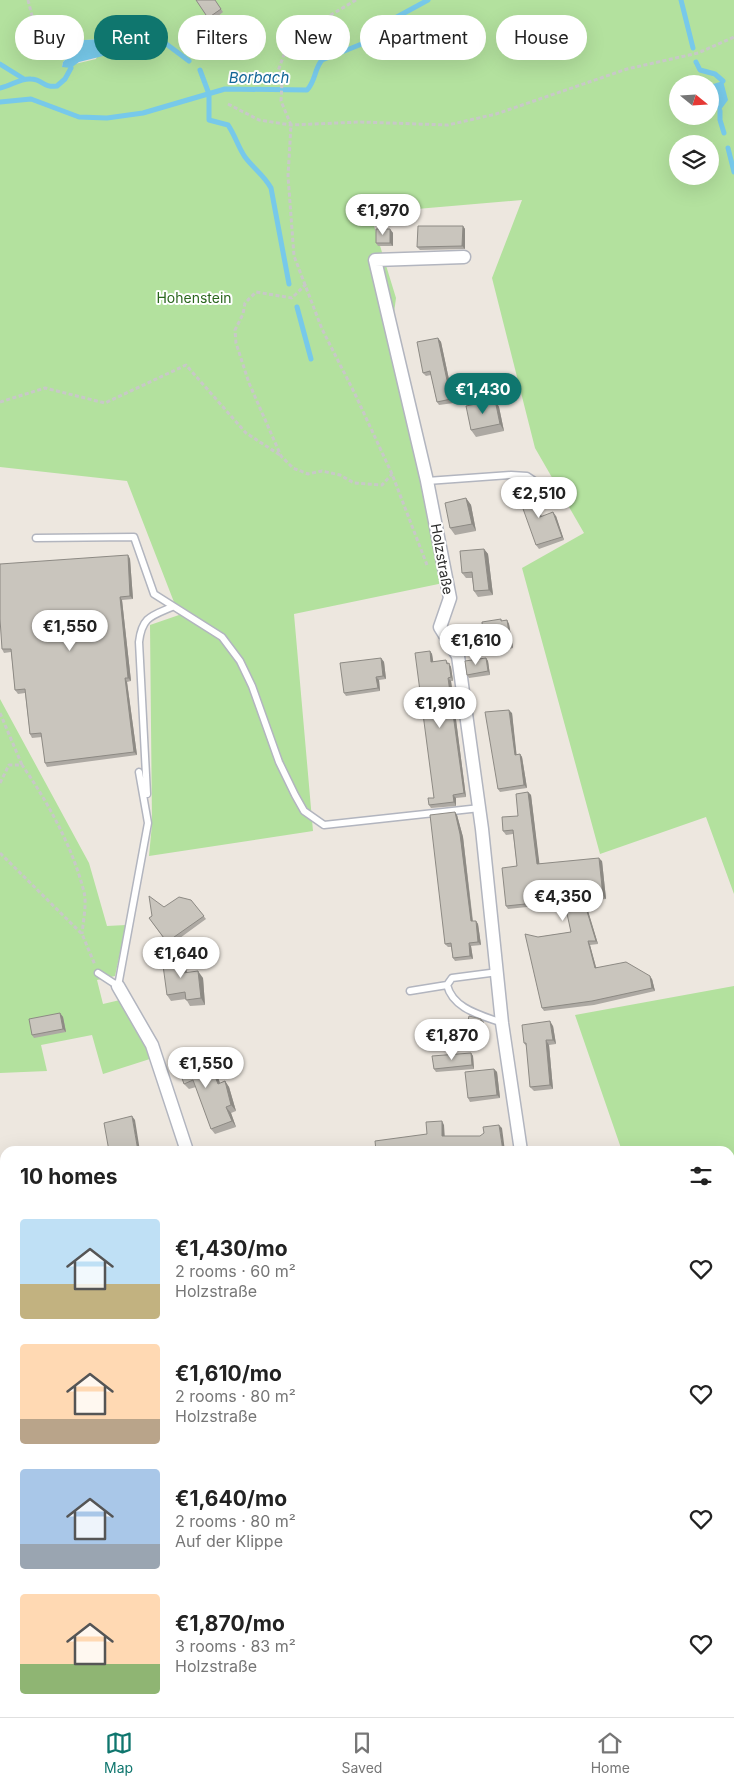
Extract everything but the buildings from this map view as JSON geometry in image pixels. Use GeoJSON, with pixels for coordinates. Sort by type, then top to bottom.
{"type":"FeatureCollection","features":[{"type":"Feature","properties":{"kind":"street","name":"Holzstraße"},"geometry":{"type":"LineString","coordinates":[[464,258],[375,260],[428,481],[450,598],[440,627],[458,656],[480,808],[502,1023],[520,1146]]}},
{"type":"Feature","properties":{"kind":"street"},"geometry":{"type":"LineString","coordinates":[[118,986],[152,1045],[184,1146]]}},
{"type":"Feature","properties":{"kind":"lane"},"geometry":{"type":"LineString","coordinates":[[428,481],[511,474],[527,476],[551,492]]}},
{"type":"Feature","properties":{"kind":"lane"},"geometry":{"type":"LineString","coordinates":[[36,538],[134,537],[154,594],[222,637],[240,661],[252,686],[279,762],[295,795],[304,811],[324,825],[480,808]]}},
{"type":"Feature","properties":{"kind":"lane"},"geometry":{"type":"LineString","coordinates":[[98,973],[118,986],[148,823],[139,642],[141,628],[148,617],[172,607]]}},
{"type":"Feature","properties":{"kind":"lane"},"geometry":{"type":"LineString","coordinates":[[139,772],[148,823]]}},
{"type":"Feature","properties":{"kind":"lane"},"geometry":{"type":"LineString","coordinates":[[410,991],[447,985],[452,978],[498,972]]}},
{"type":"Feature","properties":{"kind":"lane"},"geometry":{"type":"LineString","coordinates":[[447,985],[453,999],[466,1009],[502,1023]]}},
{"type":"Feature","properties":{"kind":"path"},"geometry":{"type":"LineString","coordinates":[[28,0],[32,15]]}},
{"type":"Feature","properties":{"kind":"path"},"geometry":{"type":"LineString","coordinates":[[356,0],[297,35],[285,52],[278,71],[282,83],[281,101],[291,126],[288,176],[294,256],[322,329],[392,474],[429,568]]}},
{"type":"Feature","properties":{"kind":"path"},"geometry":{"type":"LineString","coordinates":[[228,104],[259,120],[291,126],[360,122],[448,125],[466,122],[627,69],[698,53],[734,37]]}},
{"type":"Feature","properties":{"kind":"path"},"geometry":{"type":"LineString","coordinates":[[281,456],[250,383],[236,343],[236,330],[243,314],[245,303],[256,292],[292,298],[306,284]]}},
{"type":"Feature","properties":{"kind":"path"},"geometry":{"type":"LineString","coordinates":[[0,402],[45,388],[105,403],[186,365],[246,433],[281,456],[293,468],[308,474],[322,471],[366,486],[382,484],[392,474]]}},
{"type":"Feature","properties":{"kind":"path"},"geometry":{"type":"LineString","coordinates":[[0,713],[22,765],[46,806],[72,859],[85,894],[82,934]]}},
{"type":"Feature","properties":{"kind":"path"},"geometry":{"type":"LineString","coordinates":[[0,783],[9,765],[22,765]]}},
{"type":"Feature","properties":{"kind":"path"},"geometry":{"type":"LineString","coordinates":[[0,853],[82,934],[98,973]]}},
{"type":"Feature","properties":{"kind":"green space","name":"Hohenstein"},"geometry":{"type":"Polygon","coordinates":[[[0,0],[734,0],[734,894],[706,817],[600,854],[522,568],[584,533],[535,448],[492,278],[522,200],[370,213],[396,298],[390,342],[428,473],[453,581],[294,614],[313,831],[149,856],[152,824],[150,625],[179,615],[127,481],[0,467],[0,0]],[[15,15],[15,60],[65,60],[62,67],[94,59],[168,60],[168,15],[94,15],[94,40],[84,40],[84,15],[15,15]]]}},
{"type":"Feature","properties":{"kind":"green space"},"geometry":{"type":"Polygon","coordinates":[[[0,699],[89,863],[107,926],[126,925],[115,976],[97,980],[103,1004],[120,1000],[153,1058],[103,1074],[92,1035],[41,1045],[47,1071],[0,1073],[0,699]]]}},
{"type":"Feature","properties":{"kind":"green space"},"geometry":{"type":"Polygon","coordinates":[[[734,986],[734,1146],[620,1146],[575,1015],[734,986]]]}},
{"type":"Feature","properties":{"kind":"water"},"geometry":{"type":"Polygon","coordinates":[[[84,40],[94,40],[94,58],[79,62],[71,68],[62,67],[65,60],[84,60],[84,40]]]}},
{"type":"Feature","properties":{"kind":"water"},"geometry":{"type":"Polygon","coordinates":[[[723,81],[728,100],[720,111],[719,110],[719,82],[723,81]]]}},
{"type":"Feature","properties":{"kind":"waterway","name":"Borbach"},"geometry":{"type":"LineString","coordinates":[[0,102],[31,99],[79,117],[107,118],[143,113],[225,89],[307,90],[322,60],[374,39],[395,18],[428,0]]}},
{"type":"Feature","properties":{"kind":"waterway"},"geometry":{"type":"LineString","coordinates":[[681,0],[693,48]]}},
{"type":"Feature","properties":{"kind":"waterway"},"geometry":{"type":"LineString","coordinates":[[168,45],[189,61]]}},
{"type":"Feature","properties":{"kind":"waterway"},"geometry":{"type":"LineString","coordinates":[[696,62],[700,70],[715,74],[723,81]]}},
{"type":"Feature","properties":{"kind":"waterway"},"geometry":{"type":"LineString","coordinates":[[0,64],[24,79]]}},
{"type":"Feature","properties":{"kind":"waterway"},"geometry":{"type":"LineString","coordinates":[[0,88],[27,79],[35,79],[49,86],[57,86],[65,79],[71,68]]}},
{"type":"Feature","properties":{"kind":"waterway"},"geometry":{"type":"LineString","coordinates":[[200,70],[209,94],[209,120],[228,125],[245,157],[271,188],[289,284]]}},
{"type":"Feature","properties":{"kind":"waterway"},"geometry":{"type":"LineString","coordinates":[[720,111],[720,120],[724,133]]}},
{"type":"Feature","properties":{"kind":"waterway"},"geometry":{"type":"LineString","coordinates":[[728,148],[734,172]]}},
{"type":"Feature","properties":{"kind":"waterway"},"geometry":{"type":"LineString","coordinates":[[297,307],[311,359]]}}]}
